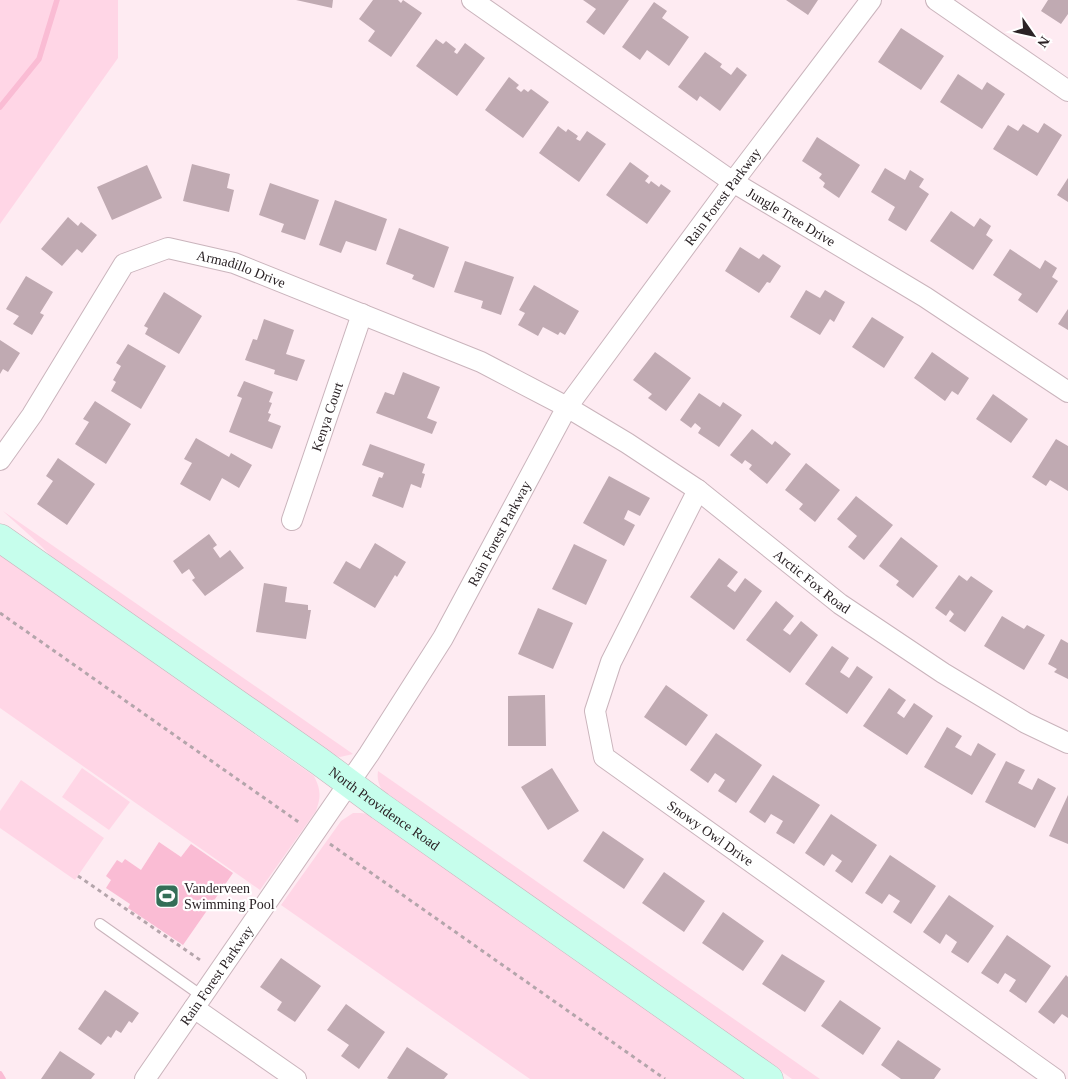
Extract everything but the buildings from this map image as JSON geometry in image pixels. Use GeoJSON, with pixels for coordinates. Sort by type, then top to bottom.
{"type":"FeatureCollection","features":[{"type":"Feature","properties":{"kind":"street","name":"Jungle Tree Drive"},"geometry":{"type":"LineString","coordinates":[[472,0],[733,182],[925,297],[1068,392]]}},
{"type":"Feature","properties":{"kind":"street","name":"Rain Forest Parkway"},"geometry":{"type":"LineString","coordinates":[[145,1079],[374,746],[443,638],[567,407],[733,182],[871,0]]}},
{"type":"Feature","properties":{"kind":"street"},"geometry":{"type":"LineString","coordinates":[[936,0],[1068,92]]}},
{"type":"Feature","properties":{"kind":"street","name":"Armadillo Drive"},"geometry":{"type":"LineString","coordinates":[[0,460],[32,415],[124,264],[168,248],[234,263],[362,314],[481,362],[567,407]]}},
{"type":"Feature","properties":{"kind":"street","name":"Kenya Court"},"geometry":{"type":"LineString","coordinates":[[292,520],[362,314]]}},
{"type":"Feature","properties":{"kind":"street","name":"Arctic Fox Road"},"geometry":{"type":"LineString","coordinates":[[567,407],[698,490],[840,604],[944,673],[1026,723],[1068,743]]}},
{"type":"Feature","properties":{"kind":"street","name":"Snowy Owl Drive"},"geometry":{"type":"LineString","coordinates":[[698,490],[611,662],[596,711],[604,757],[1055,1079]]}},
{"type":"Feature","properties":{"kind":"street","name":"North Providence Road"},"geometry":{"type":"LineString","coordinates":[[0,538],[320,761],[348,783],[769,1079]]}},
{"type":"Feature","properties":{"kind":"street"},"geometry":{"type":"LineString","coordinates":[[198,1002],[296,1079]]}},
{"type":"Feature","properties":{"kind":"lane"},"geometry":{"type":"LineString","coordinates":[[100,924],[198,1002]]}},
{"type":"Feature","properties":{"kind":"path"},"geometry":{"type":"LineString","coordinates":[[0,613],[299,822]]}},
{"type":"Feature","properties":{"kind":"path"},"geometry":{"type":"LineString","coordinates":[[330,844],[665,1079]]}},
{"type":"Feature","properties":{"kind":"path"},"geometry":{"type":"LineString","coordinates":[[78,876],[203,962]]}},
{"type":"Feature","properties":{"kind":"shaded area"},"geometry":{"type":"Polygon","coordinates":[[[0,0],[118,0],[118,58],[0,224],[0,0]]]}},
{"type":"Feature","properties":{"kind":"shaded area"},"geometry":{"type":"Polygon","coordinates":[[[3,511],[353,754],[340,757],[333,755],[59,565],[3,511]]]}},
{"type":"Feature","properties":{"kind":"shaded area"},"geometry":{"type":"Polygon","coordinates":[[[0,555],[314,776],[320,794],[316,811],[260,890],[0,708],[0,555]]]}},
{"type":"Feature","properties":{"kind":"shaded area"},"geometry":{"type":"Polygon","coordinates":[[[82,768],[130,802],[109,830],[62,797],[82,768]]]}},
{"type":"Feature","properties":{"kind":"shaded area"},"geometry":{"type":"Polygon","coordinates":[[[378,771],[820,1079],[792,1079],[382,790],[378,781],[378,771]]]}},
{"type":"Feature","properties":{"kind":"shaded area"},"geometry":{"type":"Polygon","coordinates":[[[21,780],[104,838],[75,880],[0,828],[0,811],[21,780]]]}},
{"type":"Feature","properties":{"kind":"shaded area"},"geometry":{"type":"Polygon","coordinates":[[[353,813],[369,814],[750,1079],[530,1079],[281,905],[341,821],[353,813]]]}},
{"type":"Feature","properties":{"kind":"shaded area","name":"Vanderveen Swimming Pool"},"geometry":{"type":"Polygon","coordinates":[[[159,842],[181,857],[191,844],[233,873],[183,945],[128,908],[130,904],[106,888],[111,880],[106,876],[117,860],[122,863],[125,859],[141,870],[159,842]]]}},
{"type":"Feature","properties":{"kind":"waterway"},"geometry":{"type":"LineString","coordinates":[[0,107],[39,59],[57,0]]}},
{"type":"Feature","properties":{"kind":"waterway"},"geometry":{"type":"LineString","coordinates":[[0,1074],[3,1079]]}},
{"type":"Feature","properties":{"kind":"place","name":"Vanderveen Swimming Pool"},"geometry":{"type":"Point","coordinates":[167,896]}}]}
